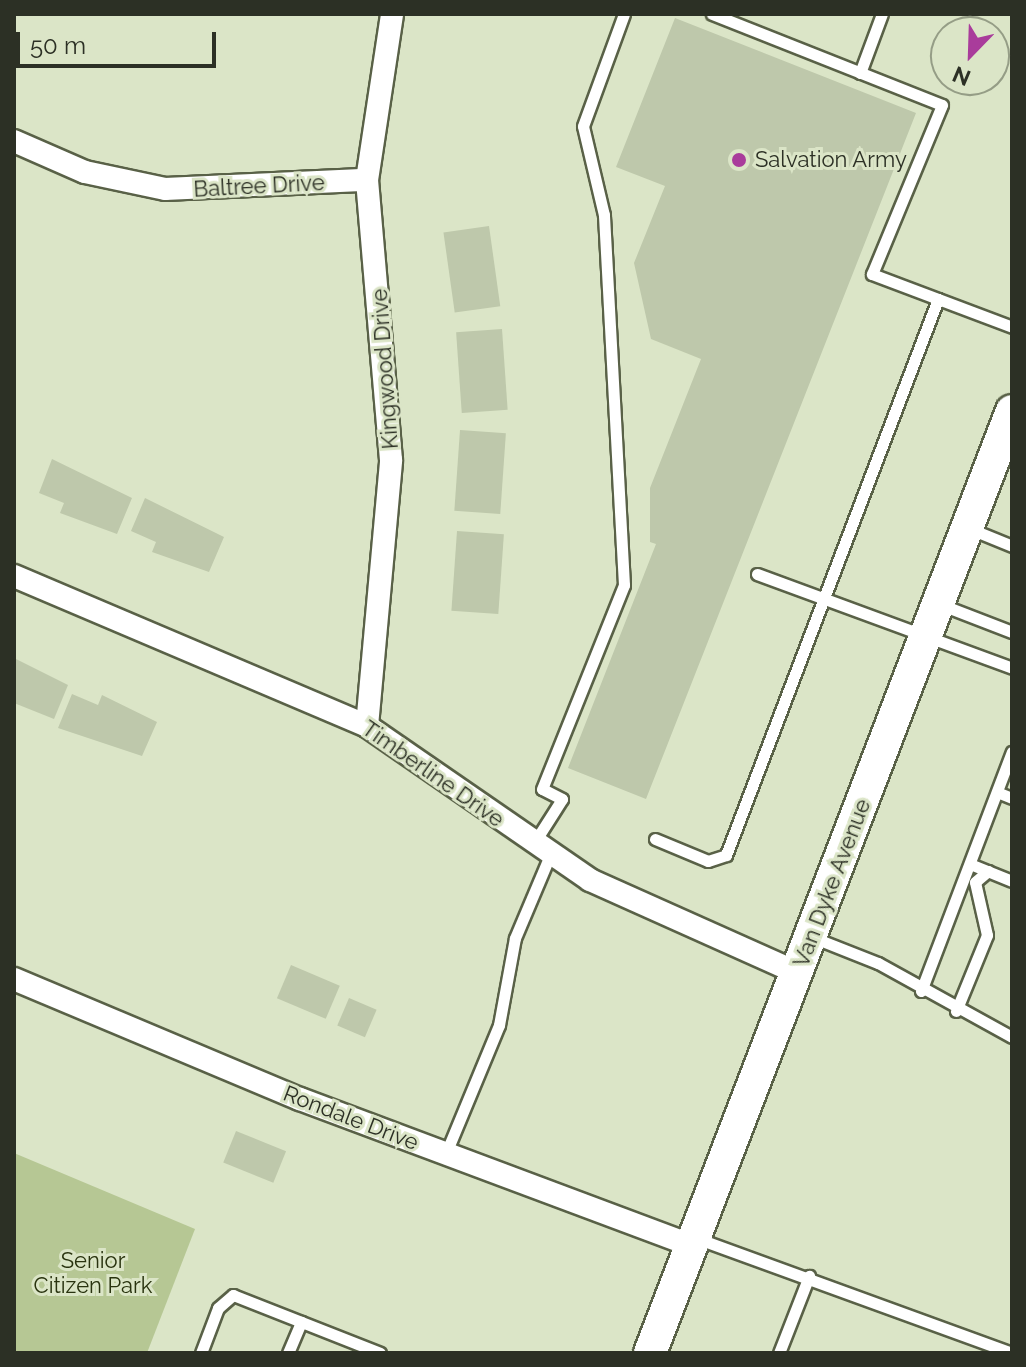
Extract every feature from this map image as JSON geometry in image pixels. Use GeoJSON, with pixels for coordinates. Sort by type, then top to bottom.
{"type":"FeatureCollection","features":[{"type":"Feature","properties":{"kind":"main road","name":"Van Dyke Avenue"},"geometry":{"type":"LineString","coordinates":[[650,1353],[1011,416]]}},
{"type":"Feature","properties":{"kind":"street","name":"Kingwood Drive"},"geometry":{"type":"LineString","coordinates":[[367,726],[391,460],[367,180],[392,14]]}},
{"type":"Feature","properties":{"kind":"street","name":"Baltree Drive"},"geometry":{"type":"LineString","coordinates":[[14,141],[85,172],[165,189],[367,180]]}},
{"type":"Feature","properties":{"kind":"street","name":"Timberline Drive"},"geometry":{"type":"LineString","coordinates":[[14,576],[367,726],[542,850],[798,973]]}},
{"type":"Feature","properties":{"kind":"street","name":"Rondale Drive"},"geometry":{"type":"LineString","coordinates":[[14,979],[446,1153],[694,1242]]}},
{"type":"Feature","properties":{"kind":"lane"},"geometry":{"type":"LineString","coordinates":[[446,1153],[499,1025],[515,938],[542,850],[562,799],[542,789],[624,585],[604,215],[583,126],[624,14]]}},
{"type":"Feature","properties":{"kind":"lane"},"geometry":{"type":"LineString","coordinates":[[712,14],[942,105],[872,274],[1012,327]]}},
{"type":"Feature","properties":{"kind":"lane"},"geometry":{"type":"LineString","coordinates":[[860,73],[882,14]]}},
{"type":"Feature","properties":{"kind":"lane"},"geometry":{"type":"LineString","coordinates":[[655,839],[708,861],[726,855],[938,299]]}},
{"type":"Feature","properties":{"kind":"lane"},"geometry":{"type":"LineString","coordinates":[[967,528],[1012,546]]}},
{"type":"Feature","properties":{"kind":"lane"},"geometry":{"type":"LineString","coordinates":[[757,574],[925,641],[1012,668]]}},
{"type":"Feature","properties":{"kind":"lane"},"geometry":{"type":"LineString","coordinates":[[939,603],[1012,632]]}},
{"type":"Feature","properties":{"kind":"lane"},"geometry":{"type":"LineString","coordinates":[[921,991],[1012,752]]}},
{"type":"Feature","properties":{"kind":"lane"},"geometry":{"type":"LineString","coordinates":[[997,792],[1012,798]]}},
{"type":"Feature","properties":{"kind":"lane"},"geometry":{"type":"LineString","coordinates":[[970,864],[1012,881]]}},
{"type":"Feature","properties":{"kind":"lane"},"geometry":{"type":"LineString","coordinates":[[956,1011],[987,935],[975,882],[988,871]]}},
{"type":"Feature","properties":{"kind":"lane"},"geometry":{"type":"LineString","coordinates":[[811,937],[878,963],[956,1011],[1012,1037]]}},
{"type":"Feature","properties":{"kind":"lane"},"geometry":{"type":"LineString","coordinates":[[694,1242],[809,1276],[1012,1353]]}},
{"type":"Feature","properties":{"kind":"lane"},"geometry":{"type":"LineString","coordinates":[[779,1353],[809,1276]]}},
{"type":"Feature","properties":{"kind":"lane"},"geometry":{"type":"LineString","coordinates":[[201,1353],[218,1308],[233,1295],[380,1353]]}},
{"type":"Feature","properties":{"kind":"lane"},"geometry":{"type":"LineString","coordinates":[[288,1353],[301,1322]]}},
{"type":"Feature","properties":{"kind":"green space","name":"Senior Citizen Park"},"geometry":{"type":"Polygon","coordinates":[[[14,1153],[195,1229],[147,1353],[14,1353],[14,1153]]]}},
{"type":"Feature","properties":{"kind":"building"},"geometry":{"type":"Polygon","coordinates":[[[675,18],[916,113],[646,799],[568,768],[656,544],[650,542],[650,488],[701,359],[651,339],[634,263],[665,186],[616,167],[675,18]]]}},
{"type":"Feature","properties":{"kind":"building"},"geometry":{"type":"Polygon","coordinates":[[[489,226],[500,306],[455,313],[443,232],[489,226]]]}},
{"type":"Feature","properties":{"kind":"building"},"geometry":{"type":"Polygon","coordinates":[[[502,329],[508,410],[462,413],[456,332],[502,329]]]}},
{"type":"Feature","properties":{"kind":"building"},"geometry":{"type":"Polygon","coordinates":[[[460,430],[506,433],[500,514],[454,511],[460,430]]]}},
{"type":"Feature","properties":{"kind":"building"},"geometry":{"type":"Polygon","coordinates":[[[52,459],[132,498],[117,534],[60,513],[64,503],[39,493],[52,459]]]}},
{"type":"Feature","properties":{"kind":"building"},"geometry":{"type":"Polygon","coordinates":[[[145,498],[224,537],[209,572],[152,552],[156,542],[131,531],[145,498]]]}},
{"type":"Feature","properties":{"kind":"building"},"geometry":{"type":"Polygon","coordinates":[[[457,531],[504,534],[498,614],[451,611],[457,531]]]}},
{"type":"Feature","properties":{"kind":"building"},"geometry":{"type":"Polygon","coordinates":[[[14,658],[68,685],[54,719],[14,703],[14,658]]]}},
{"type":"Feature","properties":{"kind":"building"},"geometry":{"type":"Polygon","coordinates":[[[72,694],[98,705],[102,695],[157,722],[142,756],[58,728],[72,694]]]}},
{"type":"Feature","properties":{"kind":"building"},"geometry":{"type":"Polygon","coordinates":[[[291,965],[340,986],[326,1019],[277,998],[291,965]]]}},
{"type":"Feature","properties":{"kind":"building"},"geometry":{"type":"Polygon","coordinates":[[[349,998],[377,1010],[365,1037],[337,1026],[349,998]]]}},
{"type":"Feature","properties":{"kind":"building"},"geometry":{"type":"Polygon","coordinates":[[[236,1131],[286,1151],[273,1183],[223,1163],[236,1131]]]}},
{"type":"Feature","properties":{"kind":"place","name":"Salvation Army"},"geometry":{"type":"Point","coordinates":[739,160]}}]}
